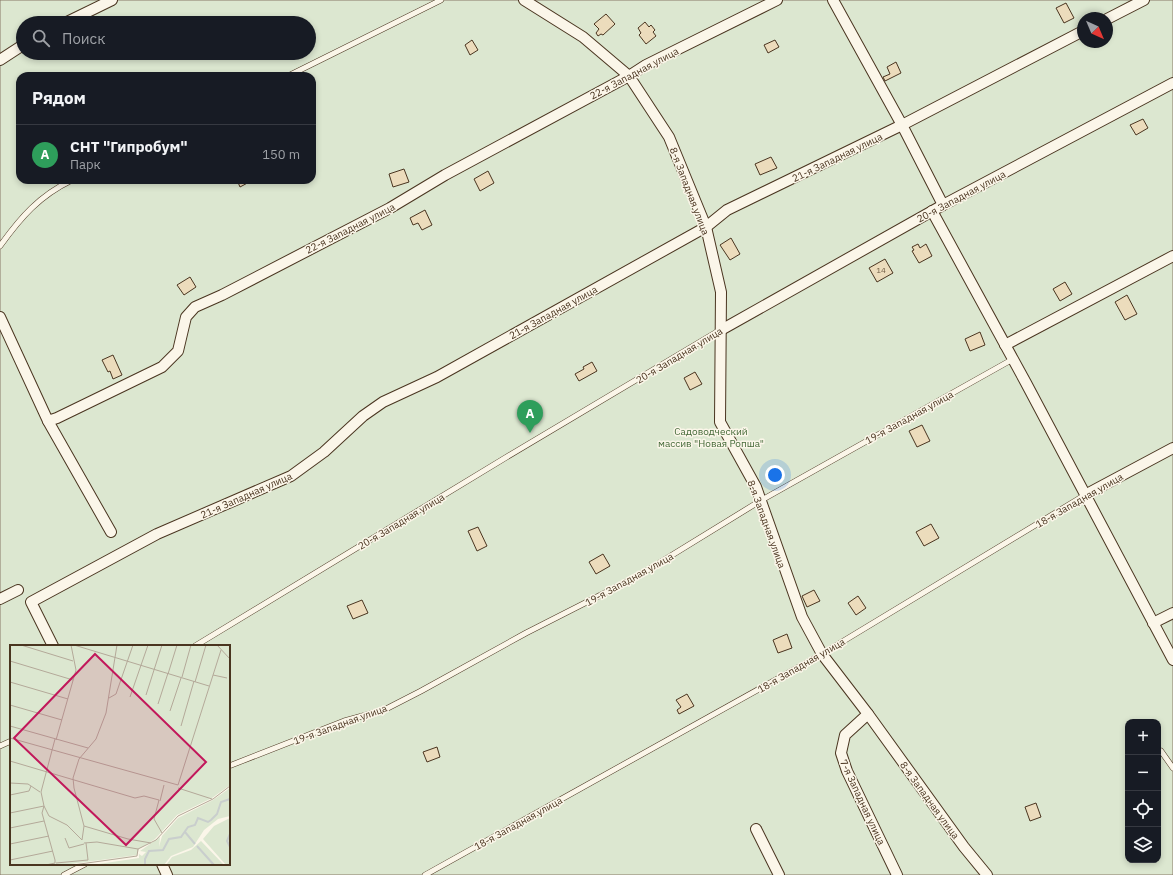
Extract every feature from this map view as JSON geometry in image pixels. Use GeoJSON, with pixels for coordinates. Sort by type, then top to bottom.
{"type":"FeatureCollection","features":[{"type":"Feature","properties":{"kind":"street"},"geometry":{"type":"LineString","coordinates":[[79,16],[112,0]]}},
{"type":"Feature","properties":{"kind":"street","name":"8-я Западная улица"},"geometry":{"type":"LineString","coordinates":[[524,0],[584,37],[629,76],[669,137],[706,227],[721,292],[720,422],[756,487],[802,617],[822,654],[868,714],[964,847],[987,875]]}},
{"type":"Feature","properties":{"kind":"street","name":"22-я Западная улица"},"geometry":{"type":"LineString","coordinates":[[48,421],[162,367],[178,351],[186,317],[195,307],[222,295],[390,208],[445,175],[629,76],[646,65],[777,0]]}},
{"type":"Feature","properties":{"kind":"street"},"geometry":{"type":"LineString","coordinates":[[833,0],[902,125],[943,205]]}},
{"type":"Feature","properties":{"kind":"street"},"geometry":{"type":"LineString","coordinates":[[1113,16],[1144,0]]}},
{"type":"Feature","properties":{"kind":"street","name":"21-я Западная улица"},"geometry":{"type":"LineString","coordinates":[[53,645],[32,602],[157,534],[291,476],[324,452],[363,416],[383,402],[437,377],[706,227],[727,210],[902,125],[1077,34]]}},
{"type":"Feature","properties":{"kind":"street"},"geometry":{"type":"LineString","coordinates":[[0,60],[16,50]]}},
{"type":"Feature","properties":{"kind":"street","name":"20-я Западная улица"},"geometry":{"type":"LineString","coordinates":[[721,330],[932,211],[1173,83]]}},
{"type":"Feature","properties":{"kind":"street"},"geometry":{"type":"LineString","coordinates":[[932,211],[1013,359],[1173,660]]}},
{"type":"Feature","properties":{"kind":"street"},"geometry":{"type":"LineString","coordinates":[[1005,345],[1173,256]]}},
{"type":"Feature","properties":{"kind":"street"},"geometry":{"type":"LineString","coordinates":[[0,317],[48,421],[111,532]]}},
{"type":"Feature","properties":{"kind":"street","name":"18-я Западная улица"},"geometry":{"type":"LineString","coordinates":[[1085,495],[1173,448]]}},
{"type":"Feature","properties":{"kind":"street"},"geometry":{"type":"LineString","coordinates":[[0,599],[18,590]]}},
{"type":"Feature","properties":{"kind":"street"},"geometry":{"type":"LineString","coordinates":[[1153,623],[1173,613]]}},
{"type":"Feature","properties":{"kind":"street","name":"7-я Западная улица"},"geometry":{"type":"LineString","coordinates":[[868,714],[845,735],[841,753],[847,771],[897,875]]}},
{"type":"Feature","properties":{"kind":"street"},"geometry":{"type":"LineString","coordinates":[[756,829],[779,875]]}},
{"type":"Feature","properties":{"kind":"street"},"geometry":{"type":"LineString","coordinates":[[162,865],[167,875]]}},
{"type":"Feature","properties":{"kind":"lane"},"geometry":{"type":"LineString","coordinates":[[296,72],[441,0]]}},
{"type":"Feature","properties":{"kind":"lane"},"geometry":{"type":"LineString","coordinates":[[0,246],[19,220],[41,198],[65,184]]}},
{"type":"Feature","properties":{"kind":"lane","name":"20-я Западная улица"},"geometry":{"type":"LineString","coordinates":[[197,645],[505,458],[721,330]]}},
{"type":"Feature","properties":{"kind":"lane","name":"19-я Западная улица"},"geometry":{"type":"LineString","coordinates":[[230,766],[344,721],[384,710],[421,691],[638,576],[760,501],[1013,359]]}},
{"type":"Feature","properties":{"kind":"lane","name":"18-я Западная улица"},"geometry":{"type":"LineString","coordinates":[[425,875],[822,654],[1085,495]]}},
{"type":"Feature","properties":{"kind":"lane"},"geometry":{"type":"LineString","coordinates":[[0,746],[10,741]]}},
{"type":"Feature","properties":{"kind":"lane"},"geometry":{"type":"LineString","coordinates":[[1161,751],[1173,768]]}},
{"type":"Feature","properties":{"kind":"lane"},"geometry":{"type":"LineString","coordinates":[[64,875],[83,865]]}},
{"type":"Feature","properties":{"kind":"green space","name":"Садоводческий массив \"Новая Ропша\""},"geometry":{"type":"Polygon","coordinates":[[[0,0],[1173,0],[1173,875],[0,875],[0,0]]]}},
{"type":"Feature","properties":{"kind":"building"},"geometry":{"type":"Polygon","coordinates":[[[1066,3],[1074,18],[1064,23],[1056,8],[1066,3]]]}},
{"type":"Feature","properties":{"kind":"building"},"geometry":{"type":"Polygon","coordinates":[[[606,14],[615,24],[603,35],[601,34],[598,36],[596,33],[599,29],[594,24],[606,14]]]}},
{"type":"Feature","properties":{"kind":"building"},"geometry":{"type":"Polygon","coordinates":[[[645,22],[649,27],[651,25],[655,30],[653,32],[656,36],[646,44],[639,35],[641,33],[638,28],[645,22]]]}},
{"type":"Feature","properties":{"kind":"building"},"geometry":{"type":"Polygon","coordinates":[[[472,40],[478,50],[470,55],[465,45],[472,40]]]}},
{"type":"Feature","properties":{"kind":"building"},"geometry":{"type":"Polygon","coordinates":[[[775,40],[779,47],[768,53],[764,45],[775,40]]]}},
{"type":"Feature","properties":{"kind":"building"},"geometry":{"type":"Polygon","coordinates":[[[896,62],[901,73],[885,81],[883,77],[890,74],[887,67],[896,62]]]}},
{"type":"Feature","properties":{"kind":"building"},"geometry":{"type":"Polygon","coordinates":[[[1143,119],[1148,128],[1136,135],[1130,125],[1143,119]]]}},
{"type":"Feature","properties":{"kind":"building"},"geometry":{"type":"Polygon","coordinates":[[[771,157],[777,168],[760,175],[755,164],[771,157]]]}},
{"type":"Feature","properties":{"kind":"building"},"geometry":{"type":"Polygon","coordinates":[[[404,169],[409,182],[393,187],[389,174],[404,169]]]}},
{"type":"Feature","properties":{"kind":"building"},"geometry":{"type":"Polygon","coordinates":[[[488,171],[494,183],[480,191],[474,179],[488,171]]]}},
{"type":"Feature","properties":{"kind":"building"},"geometry":{"type":"Polygon","coordinates":[[[239,184],[246,184],[240,187],[239,184]]]}},
{"type":"Feature","properties":{"kind":"building"},"geometry":{"type":"Polygon","coordinates":[[[425,210],[432,225],[422,230],[418,223],[413,225],[410,218],[425,210]]]}},
{"type":"Feature","properties":{"kind":"building"},"geometry":{"type":"Polygon","coordinates":[[[731,238],[740,254],[730,260],[720,245],[731,238]]]}},
{"type":"Feature","properties":{"kind":"building"},"geometry":{"type":"Polygon","coordinates":[[[918,244],[920,248],[926,244],[932,256],[919,263],[912,251],[914,250],[912,247],[918,244]]]}},
{"type":"Feature","properties":{"kind":"building"},"geometry":{"type":"Polygon","coordinates":[[[885,259],[893,273],[877,282],[869,268],[885,259]]]}},
{"type":"Feature","properties":{"kind":"building"},"geometry":{"type":"Polygon","coordinates":[[[190,277],[196,287],[184,295],[177,285],[190,277]]]}},
{"type":"Feature","properties":{"kind":"building"},"geometry":{"type":"Polygon","coordinates":[[[1065,282],[1072,294],[1060,301],[1053,289],[1065,282]]]}},
{"type":"Feature","properties":{"kind":"building"},"geometry":{"type":"Polygon","coordinates":[[[1127,295],[1137,314],[1125,320],[1115,302],[1127,295]]]}},
{"type":"Feature","properties":{"kind":"building"},"geometry":{"type":"Polygon","coordinates":[[[980,332],[985,345],[970,351],[965,339],[980,332]]]}},
{"type":"Feature","properties":{"kind":"building"},"geometry":{"type":"Polygon","coordinates":[[[113,355],[122,375],[113,379],[110,371],[108,372],[102,360],[113,355]]]}},
{"type":"Feature","properties":{"kind":"building"},"geometry":{"type":"Polygon","coordinates":[[[592,362],[597,371],[579,381],[575,374],[592,362]]]}},
{"type":"Feature","properties":{"kind":"building"},"geometry":{"type":"Polygon","coordinates":[[[695,372],[702,384],[690,390],[684,378],[695,372]]]}},
{"type":"Feature","properties":{"kind":"building"},"geometry":{"type":"Polygon","coordinates":[[[922,425],[930,441],[917,447],[909,431],[922,425]]]}},
{"type":"Feature","properties":{"kind":"building"},"geometry":{"type":"Polygon","coordinates":[[[931,524],[939,538],[924,546],[916,532],[931,524]]]}},
{"type":"Feature","properties":{"kind":"building"},"geometry":{"type":"Polygon","coordinates":[[[478,527],[487,546],[477,551],[468,531],[478,527]]]}},
{"type":"Feature","properties":{"kind":"building"},"geometry":{"type":"Polygon","coordinates":[[[603,554],[610,566],[596,574],[589,562],[603,554]]]}},
{"type":"Feature","properties":{"kind":"building"},"geometry":{"type":"Polygon","coordinates":[[[814,590],[820,601],[807,607],[802,596],[814,590]]]}},
{"type":"Feature","properties":{"kind":"building"},"geometry":{"type":"Polygon","coordinates":[[[858,596],[866,608],[856,615],[848,603],[858,596]]]}},
{"type":"Feature","properties":{"kind":"building"},"geometry":{"type":"Polygon","coordinates":[[[362,600],[368,613],[353,619],[347,606],[362,600]]]}},
{"type":"Feature","properties":{"kind":"building"},"geometry":{"type":"Polygon","coordinates":[[[787,634],[792,648],[778,653],[773,640],[787,634]]]}},
{"type":"Feature","properties":{"kind":"building"},"geometry":{"type":"Polygon","coordinates":[[[687,694],[694,706],[679,714],[677,710],[681,707],[676,700],[687,694]]]}},
{"type":"Feature","properties":{"kind":"building"},"geometry":{"type":"Polygon","coordinates":[[[437,747],[440,757],[427,762],[423,752],[437,747]]]}},
{"type":"Feature","properties":{"kind":"building"},"geometry":{"type":"Polygon","coordinates":[[[1036,803],[1041,817],[1030,821],[1025,807],[1036,803]]]}},
{"type":"Feature","properties":{"kind":"place","name":"СНТ \"Гипробум\""},"geometry":{"type":"Point","coordinates":[530,433]}}]}
